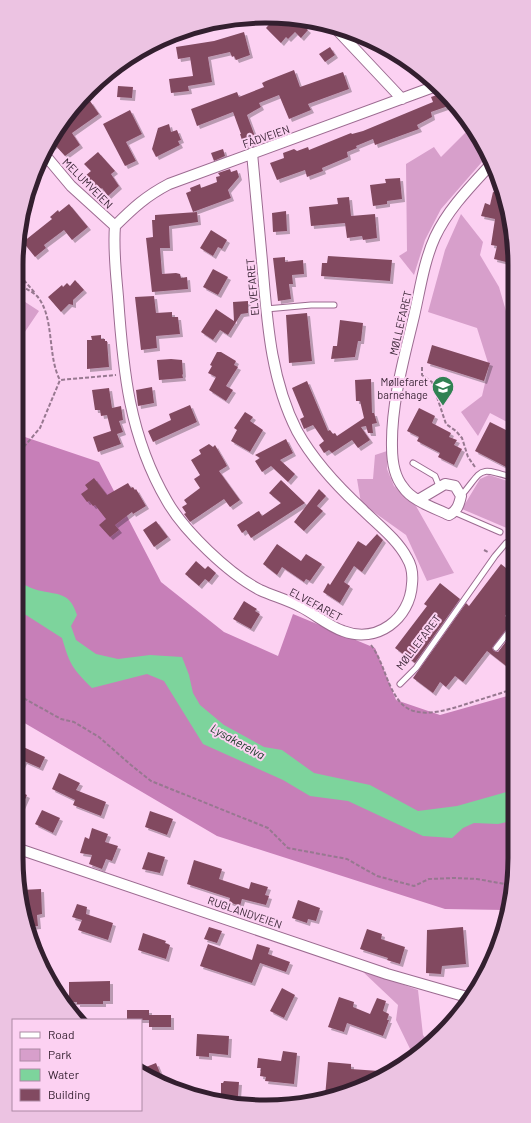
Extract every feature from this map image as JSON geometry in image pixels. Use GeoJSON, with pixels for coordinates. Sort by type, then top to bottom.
{"type":"FeatureCollection","features":[{"type":"Feature","properties":{"kind":"street"},"geometry":{"type":"LineString","coordinates":[[344,36],[402,99]]}},
{"type":"Feature","properties":{"kind":"street","name":"FÅDVEIEN"},"geometry":{"type":"LineString","coordinates":[[115,226],[149,194],[169,184],[431,88]]}},
{"type":"Feature","properties":{"kind":"street","name":"ELVEFARET"},"geometry":{"type":"LineString","coordinates":[[115,226],[114,241],[129,406],[145,458],[168,503],[183,524],[217,558],[260,590],[294,603],[344,632],[364,634],[386,628],[401,617],[411,595],[411,567],[409,560],[398,546],[341,488],[309,449],[298,433],[283,397],[277,376],[266,309],[252,153]]}},
{"type":"Feature","properties":{"kind":"street","name":"MELUMVEIEN"},"geometry":{"type":"LineString","coordinates":[[48,158],[71,186],[115,226]]}},
{"type":"Feature","properties":{"kind":"street","name":"MØLLEFARET"},"geometry":{"type":"LineString","coordinates":[[454,512],[449,515],[418,500],[403,488],[393,468],[392,446],[394,414],[404,356],[423,274],[435,238],[450,211],[488,168]]}},
{"type":"Feature","properties":{"kind":"street"},"geometry":{"type":"LineString","coordinates":[[418,500],[439,486],[445,484],[455,486],[460,496],[459,506],[454,512]]}},
{"type":"Feature","properties":{"kind":"street","name":"RUGLANDVEIEN"},"geometry":{"type":"LineString","coordinates":[[23,850],[387,974],[464,996]]}},
{"type":"Feature","properties":{"kind":"lane"},"geometry":{"type":"LineString","coordinates":[[266,309],[311,305],[334,305]]}},
{"type":"Feature","properties":{"kind":"lane"},"geometry":{"type":"LineString","coordinates":[[413,463],[435,476],[439,486]]}},
{"type":"Feature","properties":{"kind":"lane"},"geometry":{"type":"LineString","coordinates":[[460,496],[479,473],[489,470],[508,476]]}},
{"type":"Feature","properties":{"kind":"lane"},"geometry":{"type":"LineString","coordinates":[[454,512],[500,532]]}},
{"type":"Feature","properties":{"kind":"lane","name":"MØLLEFARET"},"geometry":{"type":"LineString","coordinates":[[400,684],[416,668],[495,556],[508,542]]}},
{"type":"Feature","properties":{"kind":"lane"},"geometry":{"type":"LineString","coordinates":[[496,648],[508,633]]}},
{"type":"Feature","properties":{"kind":"path"},"geometry":{"type":"LineString","coordinates":[[23,279],[37,296],[44,309],[54,364],[60,380],[40,428],[23,448]]}},
{"type":"Feature","properties":{"kind":"path"},"geometry":{"type":"LineString","coordinates":[[23,287],[37,296]]}},
{"type":"Feature","properties":{"kind":"path"},"geometry":{"type":"LineString","coordinates":[[422,367],[422,375],[432,382],[446,424],[462,438],[468,457],[479,473]]}},
{"type":"Feature","properties":{"kind":"path"},"geometry":{"type":"LineString","coordinates":[[60,380],[125,374]]}},
{"type":"Feature","properties":{"kind":"path"},"geometry":{"type":"LineString","coordinates":[[364,634],[377,652],[389,683],[401,703],[416,712],[443,711],[508,690]]}},
{"type":"Feature","properties":{"kind":"path"},"geometry":{"type":"LineString","coordinates":[[23,698],[60,719],[74,722],[99,737],[151,781],[268,828],[288,848],[347,859],[377,876],[414,886],[429,879],[453,878],[477,879],[506,884]]}},
{"type":"Feature","properties":{"kind":"green space"},"geometry":{"type":"Polygon","coordinates":[[[467,131],[476,144],[484,160],[441,209],[425,240],[414,275],[399,256],[407,251],[406,164],[434,147],[441,157],[467,131]]]}},
{"type":"Feature","properties":{"kind":"green space"},"geometry":{"type":"Polygon","coordinates":[[[461,214],[483,242],[480,255],[499,287],[508,318],[508,422],[490,413],[478,436],[461,412],[482,396],[489,366],[477,328],[428,312],[445,250],[461,214]]]}},
{"type":"Feature","properties":{"kind":"green space"},"geometry":{"type":"Polygon","coordinates":[[[23,301],[39,311],[23,335],[23,301]]]}},
{"type":"Feature","properties":{"kind":"green space"},"geometry":{"type":"Polygon","coordinates":[[[387,451],[387,469],[394,486],[416,506],[454,573],[427,581],[406,535],[361,503],[357,479],[373,479],[375,455],[387,451]]]}},
{"type":"Feature","properties":{"kind":"green space"},"geometry":{"type":"Polygon","coordinates":[[[489,475],[508,481],[508,529],[462,509],[480,479],[489,475]]]}},
{"type":"Feature","properties":{"kind":"green space"},"geometry":{"type":"Polygon","coordinates":[[[360,969],[418,990],[423,1035],[426,1039],[411,1051],[396,1020],[398,1005],[360,969]]]}},
{"type":"Feature","properties":{"kind":"shaded area"},"geometry":{"type":"Polygon","coordinates":[[[23,436],[99,462],[161,582],[224,632],[278,656],[293,614],[375,648],[396,700],[440,715],[508,696],[508,858],[506,889],[502,910],[445,909],[217,836],[23,722],[23,436]]]}},
{"type":"Feature","properties":{"kind":"water","name":"Lysakerelva"},"geometry":{"type":"Polygon","coordinates":[[[23,584],[34,589],[65,597],[74,607],[77,615],[71,626],[76,640],[96,654],[118,659],[150,655],[182,657],[189,675],[193,693],[200,705],[224,725],[264,747],[282,750],[314,773],[370,785],[418,811],[457,806],[508,792],[508,822],[498,824],[474,823],[463,828],[452,838],[423,836],[348,801],[310,796],[283,780],[203,744],[164,681],[147,674],[92,688],[72,666],[62,638],[23,614],[23,584]]]}},
{"type":"Feature","properties":{"kind":"building"},"geometry":{"type":"Polygon","coordinates":[[[270,23],[297,25],[303,26],[308,30],[301,38],[295,32],[288,39],[286,37],[281,43],[266,28],[270,23]]]}},
{"type":"Feature","properties":{"kind":"building"},"geometry":{"type":"Polygon","coordinates":[[[244,32],[250,55],[236,60],[234,56],[232,57],[230,52],[208,57],[212,82],[188,86],[189,91],[171,93],[169,79],[193,76],[190,57],[178,59],[176,47],[214,41],[244,32]]]}},
{"type":"Feature","properties":{"kind":"building"},"geometry":{"type":"Polygon","coordinates":[[[330,47],[335,55],[325,62],[319,54],[330,47]]]}},
{"type":"Feature","properties":{"kind":"building"},"geometry":{"type":"Polygon","coordinates":[[[294,70],[300,87],[343,72],[349,89],[308,104],[311,110],[289,119],[279,95],[259,103],[261,107],[247,115],[257,142],[244,146],[233,112],[197,126],[191,109],[237,92],[239,97],[264,87],[262,83],[266,81],[294,70]]]}},
{"type":"Feature","properties":{"kind":"building"},"geometry":{"type":"Polygon","coordinates":[[[118,86],[133,87],[132,98],[117,97],[118,86]]]}},
{"type":"Feature","properties":{"kind":"building"},"geometry":{"type":"Polygon","coordinates":[[[438,95],[448,106],[431,112],[432,117],[417,125],[419,129],[375,145],[373,139],[356,146],[357,148],[347,152],[348,157],[322,168],[323,171],[307,177],[305,170],[277,180],[270,163],[284,158],[283,153],[294,149],[297,151],[308,147],[309,150],[351,133],[363,131],[433,102],[431,97],[438,95]]]}},
{"type":"Feature","properties":{"kind":"building"},"geometry":{"type":"Polygon","coordinates":[[[90,101],[99,114],[72,133],[80,145],[65,156],[54,146],[82,107],[90,101]]]}},
{"type":"Feature","properties":{"kind":"building"},"geometry":{"type":"Polygon","coordinates":[[[130,110],[142,134],[126,142],[136,161],[125,166],[103,124],[130,110]]]}},
{"type":"Feature","properties":{"kind":"building"},"geometry":{"type":"Polygon","coordinates":[[[169,124],[171,132],[177,130],[181,140],[178,141],[180,145],[156,157],[152,149],[158,128],[169,124]]]}},
{"type":"Feature","properties":{"kind":"building"},"geometry":{"type":"Polygon","coordinates":[[[223,149],[225,156],[214,161],[211,153],[223,149]]]}},
{"type":"Feature","properties":{"kind":"building"},"geometry":{"type":"Polygon","coordinates":[[[98,152],[115,171],[111,174],[119,186],[108,196],[102,188],[99,191],[85,176],[91,171],[84,164],[98,152]]]}},
{"type":"Feature","properties":{"kind":"building"},"geometry":{"type":"Polygon","coordinates":[[[230,169],[231,172],[237,170],[239,177],[228,190],[231,198],[193,212],[186,193],[191,191],[190,188],[200,184],[201,188],[217,182],[216,177],[220,176],[218,173],[230,169]]]}},
{"type":"Feature","properties":{"kind":"building"},"geometry":{"type":"Polygon","coordinates":[[[400,178],[402,199],[387,201],[387,204],[373,206],[370,185],[386,183],[385,179],[400,178]]]}},
{"type":"Feature","properties":{"kind":"building"},"geometry":{"type":"Polygon","coordinates":[[[493,192],[497,193],[506,234],[508,262],[494,259],[497,246],[491,245],[495,219],[481,216],[485,203],[490,205],[493,192]]]}},
{"type":"Feature","properties":{"kind":"building"},"geometry":{"type":"Polygon","coordinates":[[[349,197],[351,216],[375,214],[377,238],[363,240],[362,236],[347,238],[345,223],[311,226],[309,207],[338,204],[337,198],[349,197]]]}},
{"type":"Feature","properties":{"kind":"building"},"geometry":{"type":"Polygon","coordinates":[[[69,204],[88,227],[72,240],[64,230],[44,245],[46,248],[35,257],[24,244],[25,241],[52,219],[50,217],[58,210],[59,212],[69,204]]]}},
{"type":"Feature","properties":{"kind":"building"},"geometry":{"type":"Polygon","coordinates":[[[286,211],[287,231],[273,232],[272,213],[286,211]]]}},
{"type":"Feature","properties":{"kind":"building"},"geometry":{"type":"Polygon","coordinates":[[[197,212],[198,222],[169,226],[170,248],[160,248],[162,274],[176,273],[180,274],[181,278],[187,277],[188,289],[152,292],[146,238],[153,237],[152,220],[155,220],[155,215],[197,212]]]}},
{"type":"Feature","properties":{"kind":"building"},"geometry":{"type":"Polygon","coordinates":[[[211,230],[227,240],[222,249],[218,247],[213,256],[200,248],[211,230]]]}},
{"type":"Feature","properties":{"kind":"building"},"geometry":{"type":"Polygon","coordinates":[[[328,256],[392,260],[390,281],[321,276],[322,263],[327,263],[328,256]]]}},
{"type":"Feature","properties":{"kind":"building"},"geometry":{"type":"Polygon","coordinates":[[[285,257],[285,262],[303,260],[304,274],[292,275],[293,284],[289,284],[291,299],[278,301],[273,258],[285,257]]]}},
{"type":"Feature","properties":{"kind":"building"},"geometry":{"type":"Polygon","coordinates":[[[213,269],[228,277],[218,295],[203,287],[213,269]]]}},
{"type":"Feature","properties":{"kind":"building"},"geometry":{"type":"Polygon","coordinates":[[[75,280],[84,290],[73,300],[73,305],[69,304],[61,312],[48,297],[62,285],[63,287],[67,283],[70,286],[75,280]]]}},
{"type":"Feature","properties":{"kind":"building"},"geometry":{"type":"Polygon","coordinates":[[[154,296],[156,313],[172,312],[172,317],[178,317],[180,334],[156,336],[157,348],[141,350],[135,297],[154,296]]]}},
{"type":"Feature","properties":{"kind":"building"},"geometry":{"type":"Polygon","coordinates":[[[248,301],[248,313],[241,314],[228,335],[220,330],[213,340],[201,332],[216,309],[234,321],[233,302],[248,301]]]}},
{"type":"Feature","properties":{"kind":"building"},"geometry":{"type":"Polygon","coordinates":[[[307,313],[312,361],[289,363],[286,315],[307,313]]]}},
{"type":"Feature","properties":{"kind":"building"},"geometry":{"type":"Polygon","coordinates":[[[340,320],[363,323],[361,341],[358,341],[355,357],[331,359],[333,346],[337,346],[340,320]]]}},
{"type":"Feature","properties":{"kind":"building"},"geometry":{"type":"Polygon","coordinates":[[[101,335],[101,339],[105,339],[105,341],[107,341],[109,367],[87,369],[87,340],[92,340],[91,336],[101,335]]]}},
{"type":"Feature","properties":{"kind":"building"},"geometry":{"type":"Polygon","coordinates":[[[432,345],[490,363],[484,381],[427,363],[432,345]]]}},
{"type":"Feature","properties":{"kind":"building"},"geometry":{"type":"Polygon","coordinates":[[[217,352],[221,352],[236,361],[234,365],[238,367],[226,386],[233,390],[226,401],[209,390],[216,377],[208,373],[212,366],[210,365],[217,352]]]}},
{"type":"Feature","properties":{"kind":"building"},"geometry":{"type":"Polygon","coordinates":[[[157,360],[182,360],[183,378],[159,380],[157,360]]]}},
{"type":"Feature","properties":{"kind":"building"},"geometry":{"type":"Polygon","coordinates":[[[371,379],[372,413],[374,413],[377,423],[372,424],[373,433],[368,433],[366,426],[361,427],[370,440],[358,448],[352,440],[332,453],[329,450],[324,453],[319,445],[324,441],[313,425],[304,429],[300,419],[304,417],[292,388],[307,381],[328,431],[330,430],[337,436],[364,418],[360,401],[356,401],[355,380],[371,379]]]}},
{"type":"Feature","properties":{"kind":"building"},"geometry":{"type":"Polygon","coordinates":[[[152,387],[154,403],[138,406],[136,390],[152,387]]]}},
{"type":"Feature","properties":{"kind":"building"},"geometry":{"type":"Polygon","coordinates":[[[109,388],[112,408],[121,406],[123,420],[119,421],[123,432],[117,434],[121,444],[98,452],[93,437],[111,431],[107,415],[101,416],[100,410],[95,410],[92,390],[109,388]]]}},
{"type":"Feature","properties":{"kind":"building"},"geometry":{"type":"Polygon","coordinates":[[[190,405],[197,422],[153,442],[148,431],[171,420],[169,414],[190,405]]]}},
{"type":"Feature","properties":{"kind":"building"},"geometry":{"type":"Polygon","coordinates":[[[419,408],[435,416],[432,423],[451,433],[449,437],[457,440],[454,445],[462,449],[454,465],[438,457],[440,453],[417,441],[419,437],[407,431],[419,408]]]}},
{"type":"Feature","properties":{"kind":"building"},"geometry":{"type":"Polygon","coordinates":[[[245,412],[253,417],[250,421],[263,430],[250,452],[231,441],[237,430],[234,428],[245,412]]]}},
{"type":"Feature","properties":{"kind":"building"},"geometry":{"type":"Polygon","coordinates":[[[490,422],[508,431],[508,468],[475,451],[490,422]]]}},
{"type":"Feature","properties":{"kind":"building"},"geometry":{"type":"Polygon","coordinates":[[[286,439],[293,453],[280,460],[295,474],[288,482],[271,466],[262,472],[255,461],[260,458],[255,455],[286,439]]]}},
{"type":"Feature","properties":{"kind":"building"},"geometry":{"type":"Polygon","coordinates":[[[209,444],[213,447],[215,445],[225,462],[227,466],[219,471],[240,500],[230,507],[224,499],[190,522],[184,514],[186,513],[182,507],[187,504],[184,500],[200,488],[194,479],[200,475],[191,460],[201,454],[199,450],[209,444]]]}},
{"type":"Feature","properties":{"kind":"building"},"geometry":{"type":"Polygon","coordinates":[[[94,478],[107,495],[128,483],[131,488],[133,487],[135,490],[136,489],[146,506],[133,514],[132,512],[115,525],[119,530],[110,537],[99,525],[106,519],[95,505],[93,506],[89,501],[87,502],[81,494],[88,489],[85,485],[94,478]]]}},
{"type":"Feature","properties":{"kind":"building"},"geometry":{"type":"Polygon","coordinates":[[[281,480],[305,503],[251,538],[246,530],[242,533],[237,525],[259,511],[262,516],[281,503],[269,493],[281,480]]]}},
{"type":"Feature","properties":{"kind":"building"},"geometry":{"type":"Polygon","coordinates":[[[319,489],[326,496],[317,506],[323,511],[304,531],[294,522],[319,489]]]}},
{"type":"Feature","properties":{"kind":"building"},"geometry":{"type":"Polygon","coordinates":[[[156,521],[168,537],[154,547],[143,530],[156,521]]]}},
{"type":"Feature","properties":{"kind":"building"},"geometry":{"type":"Polygon","coordinates":[[[377,534],[383,540],[362,572],[354,566],[344,582],[350,586],[340,603],[323,592],[328,583],[330,585],[358,541],[366,546],[377,534]]]}},
{"type":"Feature","properties":{"kind":"building"},"geometry":{"type":"Polygon","coordinates":[[[277,544],[301,561],[306,554],[322,564],[310,581],[306,579],[304,582],[282,567],[277,575],[263,564],[277,544]]]}},
{"type":"Feature","properties":{"kind":"building"},"geometry":{"type":"Polygon","coordinates":[[[196,561],[205,569],[208,566],[216,573],[209,582],[205,579],[199,586],[185,574],[196,561]]]}},
{"type":"Feature","properties":{"kind":"building"},"geometry":{"type":"Polygon","coordinates":[[[501,564],[506,568],[508,566],[508,612],[505,616],[508,619],[508,627],[492,648],[494,651],[498,652],[508,639],[508,667],[487,651],[463,682],[455,676],[446,687],[440,682],[433,693],[413,678],[466,603],[469,606],[501,564]]]}},
{"type":"Feature","properties":{"kind":"building"},"geometry":{"type":"Polygon","coordinates":[[[440,583],[460,599],[415,663],[395,648],[427,606],[424,604],[440,583]]]}},
{"type":"Feature","properties":{"kind":"building"},"geometry":{"type":"Polygon","coordinates":[[[244,601],[257,609],[255,611],[260,614],[251,629],[233,619],[244,601]]]}},
{"type":"Feature","properties":{"kind":"building"},"geometry":{"type":"Polygon","coordinates":[[[23,747],[45,757],[40,768],[24,761],[23,763],[23,747]]]}},
{"type":"Feature","properties":{"kind":"building"},"geometry":{"type":"Polygon","coordinates":[[[59,773],[80,783],[76,790],[106,802],[101,816],[73,805],[75,800],[52,789],[59,773]]]}},
{"type":"Feature","properties":{"kind":"building"},"geometry":{"type":"Polygon","coordinates":[[[23,793],[27,795],[23,804],[23,793]]]}},
{"type":"Feature","properties":{"kind":"building"},"geometry":{"type":"Polygon","coordinates":[[[42,810],[60,818],[53,833],[35,824],[42,810]]]}},
{"type":"Feature","properties":{"kind":"building"},"geometry":{"type":"Polygon","coordinates":[[[150,811],[173,819],[167,835],[145,827],[150,811]]]}},
{"type":"Feature","properties":{"kind":"building"},"geometry":{"type":"Polygon","coordinates":[[[92,828],[108,834],[105,842],[118,846],[112,861],[106,859],[102,869],[89,864],[92,855],[80,853],[85,837],[89,839],[92,828]]]}},
{"type":"Feature","properties":{"kind":"building"},"geometry":{"type":"Polygon","coordinates":[[[148,852],[165,857],[160,873],[142,869],[148,852]]]}},
{"type":"Feature","properties":{"kind":"building"},"geometry":{"type":"Polygon","coordinates":[[[194,860],[222,869],[219,879],[249,889],[251,882],[268,887],[265,895],[269,896],[266,905],[242,899],[240,906],[229,902],[230,898],[187,884],[194,860]]]}},
{"type":"Feature","properties":{"kind":"building"},"geometry":{"type":"Polygon","coordinates":[[[41,889],[42,914],[37,915],[38,926],[33,926],[25,890],[41,889]]]}},
{"type":"Feature","properties":{"kind":"building"},"geometry":{"type":"Polygon","coordinates":[[[298,900],[320,908],[316,921],[308,919],[307,923],[292,918],[298,900]]]}},
{"type":"Feature","properties":{"kind":"building"},"geometry":{"type":"Polygon","coordinates":[[[77,904],[87,907],[86,914],[113,923],[108,940],[78,930],[82,920],[72,917],[77,904]]]}},
{"type":"Feature","properties":{"kind":"building"},"geometry":{"type":"Polygon","coordinates":[[[209,927],[222,931],[217,943],[204,939],[209,927]]]}},
{"type":"Feature","properties":{"kind":"building"},"geometry":{"type":"Polygon","coordinates":[[[463,927],[466,964],[442,966],[441,974],[426,973],[427,930],[463,927]]]}},
{"type":"Feature","properties":{"kind":"building"},"geometry":{"type":"Polygon","coordinates":[[[367,929],[382,934],[381,939],[405,947],[400,964],[387,960],[388,958],[360,949],[367,929]]]}},
{"type":"Feature","properties":{"kind":"building"},"geometry":{"type":"Polygon","coordinates":[[[143,933],[166,941],[165,943],[170,945],[166,959],[138,950],[143,933]]]}},
{"type":"Feature","properties":{"kind":"building"},"geometry":{"type":"Polygon","coordinates":[[[208,944],[252,960],[257,944],[270,948],[268,954],[290,962],[286,972],[260,963],[252,983],[200,966],[208,944]]]}},
{"type":"Feature","properties":{"kind":"building"},"geometry":{"type":"Polygon","coordinates":[[[110,981],[110,1001],[103,1001],[103,1004],[77,1004],[77,1002],[71,1002],[69,999],[69,982],[110,981]]]}},
{"type":"Feature","properties":{"kind":"building"},"geometry":{"type":"Polygon","coordinates":[[[282,988],[295,995],[284,1018],[270,1011],[282,988]]]}},
{"type":"Feature","properties":{"kind":"building"},"geometry":{"type":"Polygon","coordinates":[[[339,997],[354,1002],[353,1007],[370,1014],[377,998],[386,1001],[383,1011],[389,1014],[387,1020],[389,1020],[383,1036],[347,1023],[344,1032],[328,1027],[339,997]]]}},
{"type":"Feature","properties":{"kind":"building"},"geometry":{"type":"Polygon","coordinates":[[[127,1010],[149,1010],[149,1015],[171,1015],[171,1027],[149,1027],[149,1020],[127,1019],[127,1010]]]}},
{"type":"Feature","properties":{"kind":"building"},"geometry":{"type":"Polygon","coordinates":[[[197,1034],[229,1036],[228,1055],[209,1053],[209,1057],[196,1056],[197,1034]]]}},
{"type":"Feature","properties":{"kind":"building"},"geometry":{"type":"Polygon","coordinates":[[[283,1051],[297,1053],[294,1084],[265,1081],[266,1077],[260,1076],[261,1068],[257,1068],[258,1058],[281,1061],[283,1051]]]}},
{"type":"Feature","properties":{"kind":"building"},"geometry":{"type":"Polygon","coordinates":[[[328,1062],[351,1064],[351,1069],[379,1071],[358,1082],[325,1093],[328,1062]]]}},
{"type":"Feature","properties":{"kind":"building"},"geometry":{"type":"Polygon","coordinates":[[[156,1063],[162,1077],[158,1075],[144,1068],[156,1063]]]}},
{"type":"Feature","properties":{"kind":"building"},"geometry":{"type":"Polygon","coordinates":[[[224,1081],[239,1082],[238,1096],[221,1096],[221,1083],[224,1081]]]}},
{"type":"Feature","properties":{"kind":"place","name":"Møllefaret barnehage"},"geometry":{"type":"Point","coordinates":[443,406]}}]}
